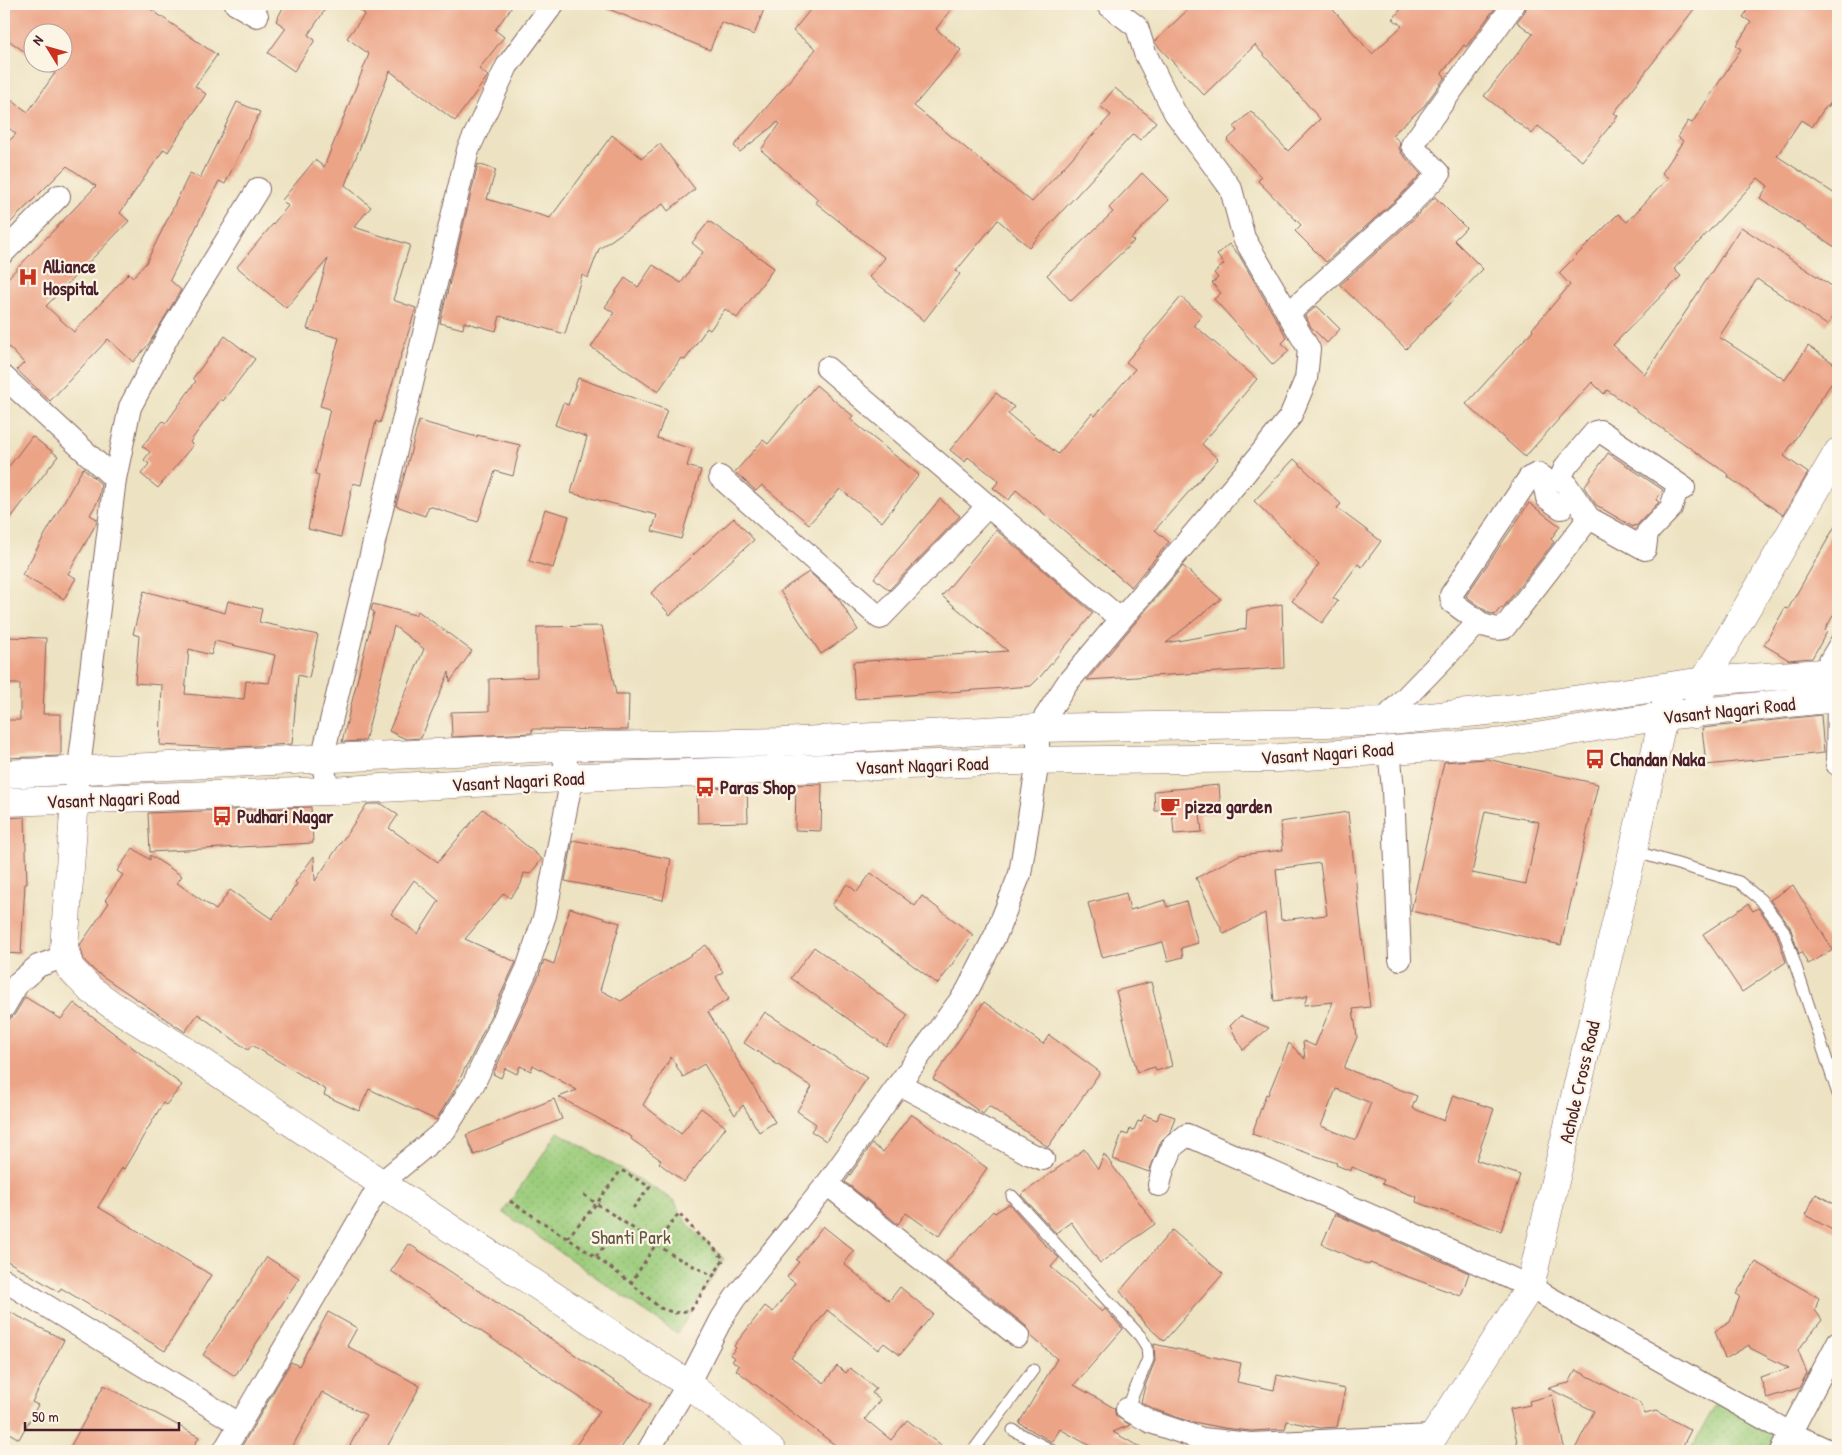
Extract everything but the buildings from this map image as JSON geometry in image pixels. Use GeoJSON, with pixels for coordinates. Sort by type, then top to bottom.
{"type":"FeatureCollection","features":[{"type":"Feature","properties":{"kind":"main road"},"geometry":{"type":"LineString","coordinates":[[1695,714],[1704,681],[1838,452]]}},
{"type":"Feature","properties":{"kind":"main road","name":"Vasant Nagari Road"},"geometry":{"type":"LineString","coordinates":[[4,774],[558,747],[782,742],[1038,728],[1382,722],[1525,707],[1704,681],[1816,685],[1838,698]]}},
{"type":"Feature","properties":{"kind":"main road","name":"Vasant Nagari Road"},"geometry":{"type":"LineString","coordinates":[[4,802],[328,791],[572,778],[1038,761],[1280,758],[1505,742],[1663,716],[1695,714],[1816,685]]}},
{"type":"Feature","properties":{"kind":"main road","name":"Achole Cross Road"},"geometry":{"type":"LineString","coordinates":[[1428,1444],[1530,1287],[1670,687]]}},
{"type":"Feature","properties":{"kind":"main road"},"geometry":{"type":"LineString","coordinates":[[75,800],[64,948],[70,968],[90,989],[112,1006],[195,1057],[381,1183],[688,1384],[772,1451]]}},
{"type":"Feature","properties":{"kind":"street"},"geometry":{"type":"LineString","coordinates":[[236,4],[257,16]]}},
{"type":"Feature","properties":{"kind":"street"},"geometry":{"type":"LineString","coordinates":[[328,791],[322,759],[468,150],[508,66],[553,4]]}},
{"type":"Feature","properties":{"kind":"street"},"geometry":{"type":"LineString","coordinates":[[648,1451],[688,1384],[722,1318],[735,1298],[827,1184],[967,990],[996,934],[1020,874],[1038,761],[1038,728],[1068,682],[1246,472],[1290,417],[1306,379],[1309,349],[1244,238],[1231,189],[1175,113],[1145,53],[1137,27],[1108,4]]}},
{"type":"Feature","properties":{"kind":"street"},"geometry":{"type":"LineString","coordinates":[[1288,314],[1402,212],[1439,174],[1412,145],[1514,4]]}},
{"type":"Feature","properties":{"kind":"street"},"geometry":{"type":"LineString","coordinates":[[75,800],[115,479],[130,407],[169,334],[258,189]]}},
{"type":"Feature","properties":{"kind":"street"},"geometry":{"type":"LineString","coordinates":[[4,252],[59,196]]}},
{"type":"Feature","properties":{"kind":"street"},"geometry":{"type":"LineString","coordinates":[[826,368],[1120,619]]}},
{"type":"Feature","properties":{"kind":"street"},"geometry":{"type":"LineString","coordinates":[[4,377],[115,479]]}},
{"type":"Feature","properties":{"kind":"street"},"geometry":{"type":"LineString","coordinates":[[1600,431],[1684,488],[1676,492],[1671,508],[1647,533],[1645,549],[1589,518],[1561,477],[1566,466],[1595,432],[1600,431]]}},
{"type":"Feature","properties":{"kind":"street"},"geometry":{"type":"LineString","coordinates":[[1562,508],[1547,498],[1543,477],[1537,474],[1529,478],[1451,596],[1452,602],[1482,624],[1498,630],[1504,628],[1589,518]]}},
{"type":"Feature","properties":{"kind":"street"},"geometry":{"type":"LineString","coordinates":[[720,477],[880,618],[988,506]]}},
{"type":"Feature","properties":{"kind":"street"},"geometry":{"type":"LineString","coordinates":[[1382,722],[1475,626],[1482,624]]}},
{"type":"Feature","properties":{"kind":"street"},"geometry":{"type":"LineString","coordinates":[[1837,764],[1838,698]]}},
{"type":"Feature","properties":{"kind":"street"},"geometry":{"type":"LineString","coordinates":[[224,1451],[381,1183],[445,1130],[473,1085],[527,969],[545,915],[572,778],[558,747]]}},
{"type":"Feature","properties":{"kind":"street"},"geometry":{"type":"LineString","coordinates":[[1389,749],[1393,790],[1400,959]]}},
{"type":"Feature","properties":{"kind":"street"},"geometry":{"type":"LineString","coordinates":[[4,1007],[18,983],[38,966],[66,956]]}},
{"type":"Feature","properties":{"kind":"street"},"geometry":{"type":"LineString","coordinates":[[899,1084],[1028,1153],[1043,1159]]}},
{"type":"Feature","properties":{"kind":"street"},"geometry":{"type":"LineString","coordinates":[[1159,1185],[1163,1169],[1174,1146],[1187,1135],[1530,1287],[1786,1442],[1829,1451]]}},
{"type":"Feature","properties":{"kind":"street"},"geometry":{"type":"LineString","coordinates":[[827,1184],[1018,1336]]}},
{"type":"Feature","properties":{"kind":"street"},"geometry":{"type":"LineString","coordinates":[[4,1280],[239,1424]]}},
{"type":"Feature","properties":{"kind":"street"},"geometry":{"type":"LineString","coordinates":[[1786,1442],[1838,1342]]}},
{"type":"Feature","properties":{"kind":"street"},"geometry":{"type":"LineString","coordinates":[[1127,1409],[1151,1422],[1202,1439],[1241,1443],[1428,1444]]}},
{"type":"Feature","properties":{"kind":"lane"},"geometry":{"type":"LineString","coordinates":[[1816,685],[1838,637]]}},
{"type":"Feature","properties":{"kind":"lane"},"geometry":{"type":"LineString","coordinates":[[1633,851],[1739,882],[1768,908],[1784,930],[1838,1094]]}},
{"type":"Feature","properties":{"kind":"lane"},"geometry":{"type":"LineString","coordinates":[[1012,1196],[1140,1336],[1147,1347],[1148,1359],[1127,1409]]}},
{"type":"Feature","properties":{"kind":"lane"},"geometry":{"type":"LineString","coordinates":[[973,1451],[1033,1370]]}},
{"type":"Feature","properties":{"kind":"lane"},"geometry":{"type":"LineString","coordinates":[[1013,1430],[1053,1451]]}},
{"type":"Feature","properties":{"kind":"path"},"geometry":{"type":"LineString","coordinates":[[568,1238],[621,1170],[650,1187],[633,1208]]}},
{"type":"Feature","properties":{"kind":"path"},"geometry":{"type":"LineString","coordinates":[[584,1195],[674,1256],[713,1276]]}},
{"type":"Feature","properties":{"kind":"path"},"geometry":{"type":"LineString","coordinates":[[510,1201],[596,1257],[631,1282],[660,1308],[675,1313],[691,1310],[724,1259],[709,1243],[701,1238],[679,1213],[631,1282]]}},
{"type":"Feature","properties":{"kind":"path"},"geometry":{"type":"LineString","coordinates":[[596,1257],[613,1235]]}},
{"type":"Feature","properties":{"kind":"green space","name":"Shanti Park"},"geometry":{"type":"Polygon","coordinates":[[[558,1132],[675,1201],[684,1218],[724,1259],[677,1334],[503,1212],[558,1132]]]}},
{"type":"Feature","properties":{"kind":"green space"},"geometry":{"type":"Polygon","coordinates":[[[1718,1400],[1781,1437],[1774,1451],[1690,1451],[1718,1400]]]}},
{"type":"Feature","properties":{"kind":"place","name":"Alliance Hospital"},"geometry":{"type":"Point","coordinates":[28,277]}},
{"type":"Feature","properties":{"kind":"place","name":"Chandan Naka"},"geometry":{"type":"Point","coordinates":[1595,759]}},
{"type":"Feature","properties":{"kind":"place","name":"Paras Shop"},"geometry":{"type":"Point","coordinates":[705,787]}},
{"type":"Feature","properties":{"kind":"place","name":"pizza garden"},"geometry":{"type":"Point","coordinates":[1170,806]}},
{"type":"Feature","properties":{"kind":"place","name":"Pudhari Nagar"},"geometry":{"type":"Point","coordinates":[222,816]}}]}
